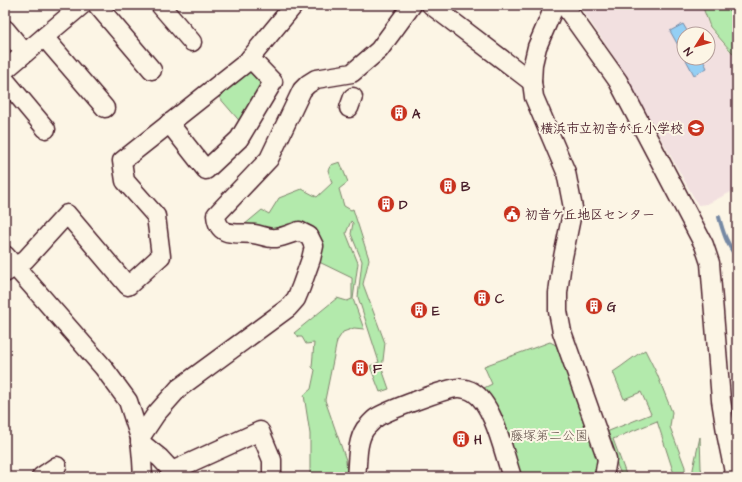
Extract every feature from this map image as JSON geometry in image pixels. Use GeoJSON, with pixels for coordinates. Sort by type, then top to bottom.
{"type":"FeatureCollection","features":[{"type":"Feature","properties":{"kind":"street"},"geometry":{"type":"LineString","coordinates":[[5,70],[82,5]]}},
{"type":"Feature","properties":{"kind":"street"},"geometry":{"type":"LineString","coordinates":[[97,5],[152,70]]}},
{"type":"Feature","properties":{"kind":"street"},"geometry":{"type":"LineString","coordinates":[[160,5],[192,42]]}},
{"type":"Feature","properties":{"kind":"street"},"geometry":{"type":"LineString","coordinates":[[140,440],[156,414],[179,388],[288,308],[296,299],[311,259],[314,246],[309,236],[299,231],[274,238],[254,234],[234,234],[226,232],[220,227],[216,215],[269,159],[302,90],[316,79],[352,73],[379,50],[412,5]]}},
{"type":"Feature","properties":{"kind":"street"},"geometry":{"type":"LineString","coordinates":[[431,5],[532,82]]}},
{"type":"Feature","properties":{"kind":"street"},"geometry":{"type":"LineString","coordinates":[[555,5],[537,47],[533,64],[532,82],[534,97],[566,172],[569,186],[573,208],[562,262],[558,293],[558,311],[562,332],[607,459],[604,477]]}},
{"type":"Feature","properties":{"kind":"street"},"geometry":{"type":"LineString","coordinates":[[564,5],[618,81],[704,245],[710,263],[721,400],[735,477]]}},
{"type":"Feature","properties":{"kind":"street"},"geometry":{"type":"LineString","coordinates":[[139,474],[140,440],[128,401],[102,367],[8,265],[25,260],[67,214],[128,286],[161,256],[156,216],[125,181],[122,161],[247,62],[291,6]]}},
{"type":"Feature","properties":{"kind":"street"},"geometry":{"type":"LineString","coordinates":[[5,29],[25,53]]}},
{"type":"Feature","properties":{"kind":"street"},"geometry":{"type":"LineString","coordinates":[[44,37],[105,108]]}},
{"type":"Feature","properties":{"kind":"street"},"geometry":{"type":"LineString","coordinates":[[169,123],[206,170],[239,139],[273,82],[250,58]]}},
{"type":"Feature","properties":{"kind":"street"},"geometry":{"type":"LineString","coordinates":[[5,80],[46,129]]}},
{"type":"Feature","properties":{"kind":"street"},"geometry":{"type":"LineString","coordinates":[[356,477],[359,444],[365,430],[375,418],[386,412],[450,389],[459,388],[473,392],[484,401],[490,413],[512,477]]}},
{"type":"Feature","properties":{"kind":"street"},"geometry":{"type":"LineString","coordinates":[[140,440],[160,458],[171,474],[260,431],[272,460],[272,477]]}},
{"type":"Feature","properties":{"kind":"street"},"geometry":{"type":"LineString","coordinates":[[41,477],[58,466]]}},
{"type":"Feature","properties":{"kind":"shaded area","name":"横浜市立初音が丘小学校"},"geometry":{"type":"Polygon","coordinates":[[[579,5],[702,5],[708,26],[676,26],[676,66],[716,66],[716,36],[737,59],[737,189],[707,204],[698,205],[621,67],[579,5]]]}},
{"type":"Feature","properties":{"kind":"green space"},"geometry":{"type":"Polygon","coordinates":[[[702,5],[728,5],[737,11],[737,58],[716,34],[716,26],[710,26],[702,5]]]}},
{"type":"Feature","properties":{"kind":"green space"},"geometry":{"type":"Polygon","coordinates":[[[253,72],[262,80],[261,87],[243,125],[218,96],[242,73],[253,72]]]}},
{"type":"Feature","properties":{"kind":"green space"},"geometry":{"type":"Polygon","coordinates":[[[340,162],[348,182],[339,189],[344,206],[351,210],[353,209],[369,259],[363,284],[385,343],[382,369],[389,389],[380,392],[370,366],[379,362],[358,297],[362,261],[351,234],[353,223],[351,221],[346,233],[358,263],[353,299],[364,329],[354,328],[343,332],[337,341],[325,400],[346,460],[347,477],[310,477],[310,434],[304,395],[311,389],[315,370],[312,367],[314,343],[306,344],[302,337],[299,337],[294,333],[337,298],[347,301],[352,299],[352,278],[315,260],[317,248],[281,233],[244,225],[262,210],[269,214],[279,198],[302,189],[317,197],[332,183],[328,170],[331,165],[340,162]]]}},
{"type":"Feature","properties":{"kind":"green space","name":"藤塚第二公園"},"geometry":{"type":"Polygon","coordinates":[[[550,342],[556,345],[597,449],[597,477],[522,477],[500,413],[482,389],[492,384],[484,366],[550,342]]]}},
{"type":"Feature","properties":{"kind":"green space"},"geometry":{"type":"Polygon","coordinates":[[[645,350],[657,374],[672,412],[670,427],[685,467],[685,477],[675,477],[657,421],[613,439],[627,477],[622,477],[604,433],[651,414],[641,392],[624,399],[613,372],[645,350]]]}},
{"type":"Feature","properties":{"kind":"green space"},"geometry":{"type":"Polygon","coordinates":[[[700,437],[701,468],[703,477],[693,477],[693,469],[700,437]]]}},
{"type":"Feature","properties":{"kind":"water"},"geometry":{"type":"Polygon","coordinates":[[[676,28],[676,42],[670,31],[676,28]]]}},
{"type":"Feature","properties":{"kind":"water"},"geometry":{"type":"Polygon","coordinates":[[[689,66],[706,66],[707,68],[694,75],[689,66]]]}},
{"type":"Feature","properties":{"kind":"waterway"},"geometry":{"type":"LineString","coordinates":[[719,217],[726,238],[737,257]]}},
{"type":"Feature","properties":{"kind":"place","name":"A"},"geometry":{"type":"Point","coordinates":[399,113]}},
{"type":"Feature","properties":{"kind":"place","name":"横浜市立初音が丘小学校"},"geometry":{"type":"Point","coordinates":[696,128]}},
{"type":"Feature","properties":{"kind":"place","name":"B"},"geometry":{"type":"Point","coordinates":[448,186]}},
{"type":"Feature","properties":{"kind":"place","name":"D"},"geometry":{"type":"Point","coordinates":[386,204]}},
{"type":"Feature","properties":{"kind":"place","name":"初音ケ丘地区センター"},"geometry":{"type":"Point","coordinates":[512,214]}},
{"type":"Feature","properties":{"kind":"place","name":"C"},"geometry":{"type":"Point","coordinates":[482,298]}},
{"type":"Feature","properties":{"kind":"place","name":"G"},"geometry":{"type":"Point","coordinates":[594,306]}},
{"type":"Feature","properties":{"kind":"place","name":"E"},"geometry":{"type":"Point","coordinates":[419,310]}},
{"type":"Feature","properties":{"kind":"place","name":"F"},"geometry":{"type":"Point","coordinates":[360,368]}},
{"type":"Feature","properties":{"kind":"place","name":"H"},"geometry":{"type":"Point","coordinates":[461,439]}}]}
